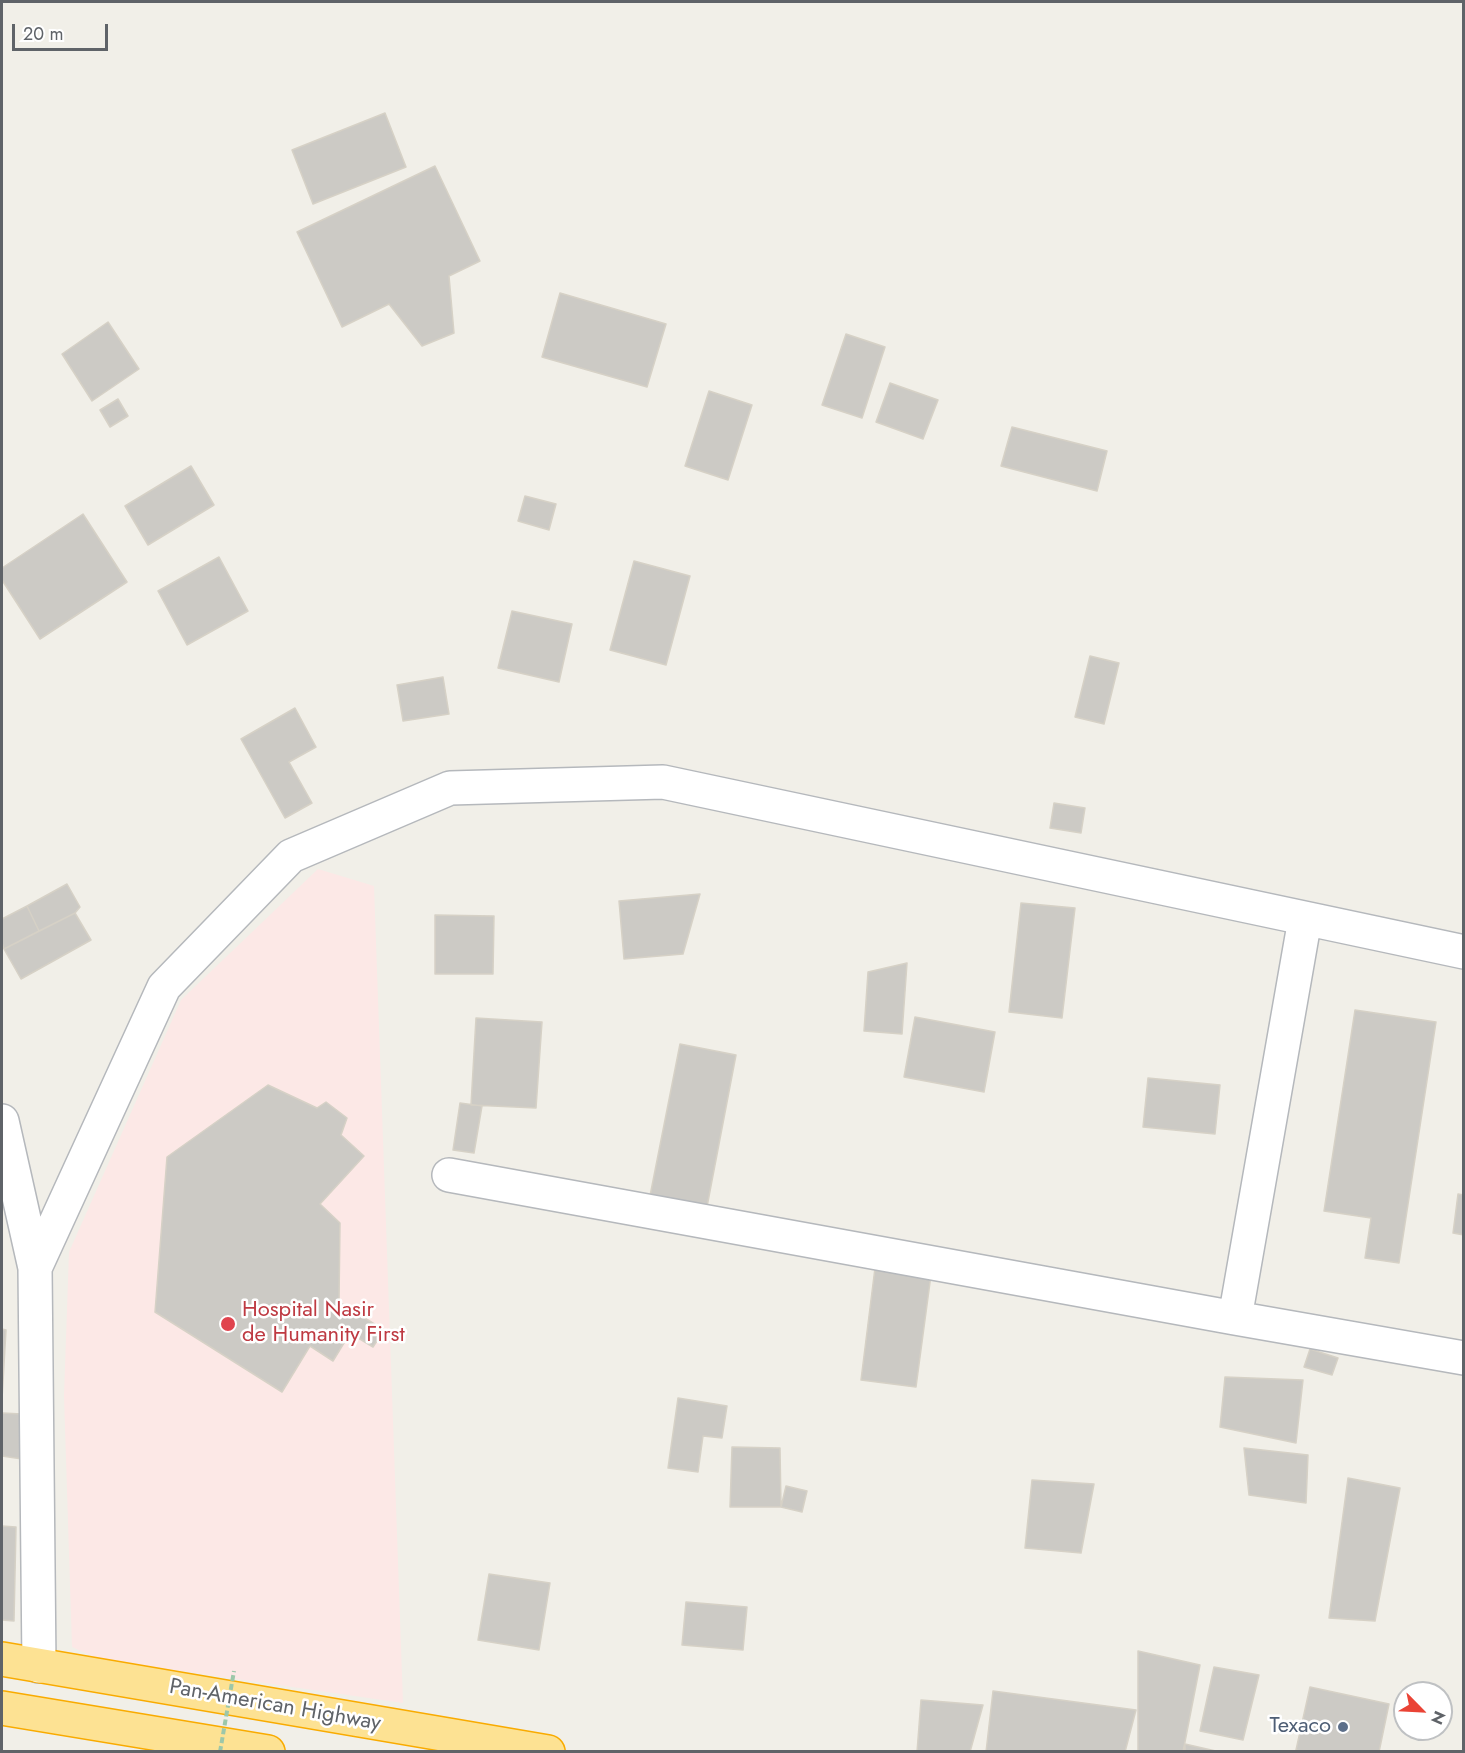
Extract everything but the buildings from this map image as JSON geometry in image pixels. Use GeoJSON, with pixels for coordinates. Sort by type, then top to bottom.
{"type":"FeatureCollection","features":[{"type":"Feature","properties":{"kind":"highway","name":"Pan-American Highway"},"geometry":{"type":"LineString","coordinates":[[2,1659],[548,1752]]}},
{"type":"Feature","properties":{"kind":"highway","name":"Pan-American Highway"},"geometry":{"type":"LineString","coordinates":[[2,1708],[268,1752]]}},
{"type":"Feature","properties":{"kind":"street"},"geometry":{"type":"LineString","coordinates":[[35,1268],[164,987],[291,856],[450,788],[663,782],[1464,952]]}},
{"type":"Feature","properties":{"kind":"street"},"geometry":{"type":"LineString","coordinates":[[1235,1318],[1305,919]]}},
{"type":"Feature","properties":{"kind":"street"},"geometry":{"type":"LineString","coordinates":[[2,1121],[35,1268],[39,1666]]}},
{"type":"Feature","properties":{"kind":"street"},"geometry":{"type":"LineString","coordinates":[[449,1175],[1464,1358]]}},
{"type":"Feature","properties":{"kind":"path"},"geometry":{"type":"LineString","coordinates":[[220,1752],[234,1671]]}},
{"type":"Feature","properties":{"kind":"shaded area","name":"Hospital Nasir de Humanity First"},"geometry":{"type":"Polygon","coordinates":[[[318,869],[374,886],[403,1703],[99,1659],[72,1647],[64,1396],[69,1252],[181,1000],[318,869]]]}},
{"type":"Feature","properties":{"kind":"place","name":"Hospital Nasir de Humanity First"},"geometry":{"type":"Point","coordinates":[228,1324]}},
{"type":"Feature","properties":{"kind":"place","name":"Texaco"},"geometry":{"type":"Point","coordinates":[1343,1727]}}]}
